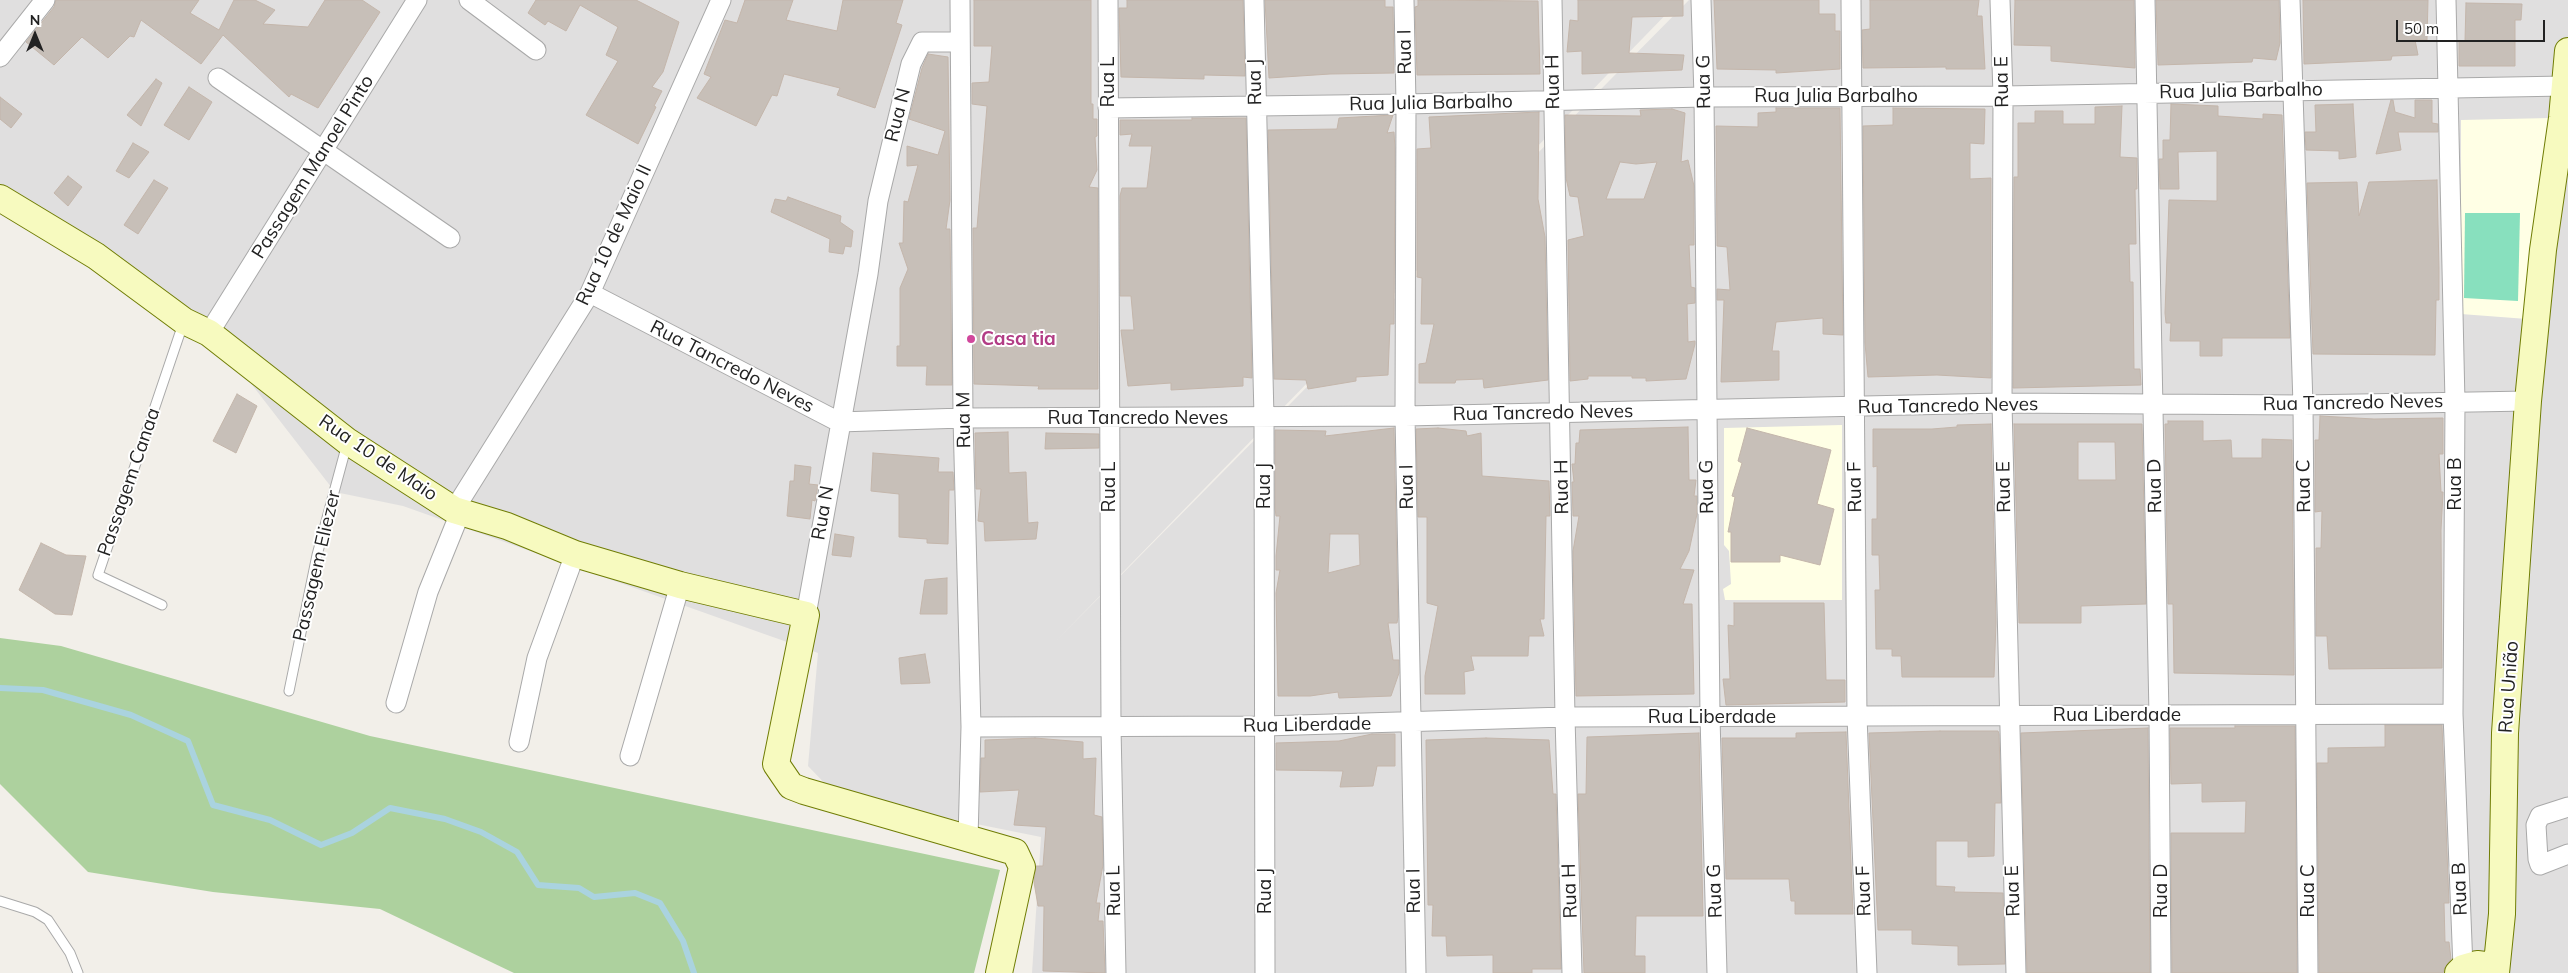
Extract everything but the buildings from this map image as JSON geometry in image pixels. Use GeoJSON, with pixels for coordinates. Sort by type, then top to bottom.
{"type":"FeatureCollection","features":[{"type":"Feature","properties":{"kind":"main road","name":"Rua União"},"geometry":{"type":"LineString","coordinates":[[2496,973],[2502,914],[2505,733],[2528,401],[2543,250],[2568,51]]}},
{"type":"Feature","properties":{"kind":"main road","name":"Rua 10 de Maio"},"geometry":{"type":"LineString","coordinates":[[0,198],[96,256],[184,321],[209,333],[348,441],[457,511],[507,526],[574,554],[680,585],[806,615]]}},
{"type":"Feature","properties":{"kind":"main road","name":"Rua N"},"geometry":{"type":"LineString","coordinates":[[806,615],[776,764],[791,786],[1017,854],[1022,867],[999,973]]}},
{"type":"Feature","properties":{"kind":"main road"},"geometry":{"type":"LineString","coordinates":[[2461,970],[2477,964],[2485,965],[2496,973]]}},
{"type":"Feature","properties":{"kind":"street"},"geometry":{"type":"LineString","coordinates":[[0,57],[45,0]]}},
{"type":"Feature","properties":{"kind":"street","name":"Passagem Manoel Pinto"},"geometry":{"type":"LineString","coordinates":[[209,333],[417,0]]}},
{"type":"Feature","properties":{"kind":"street"},"geometry":{"type":"LineString","coordinates":[[469,0],[536,50]]}},
{"type":"Feature","properties":{"kind":"street","name":"Rua 10 de Maio II"},"geometry":{"type":"LineString","coordinates":[[396,703],[428,592],[457,511],[590,293],[721,0]]}},
{"type":"Feature","properties":{"kind":"street","name":"Rua M"},"geometry":{"type":"LineString","coordinates":[[960,0],[964,418],[971,727],[968,839]]}},
{"type":"Feature","properties":{"kind":"street","name":"Rua L"},"geometry":{"type":"LineString","coordinates":[[1108,0],[1108,418],[1116,973]]}},
{"type":"Feature","properties":{"kind":"street","name":"Rua J"},"geometry":{"type":"LineString","coordinates":[[1254,0],[1264,418],[1266,973]]}},
{"type":"Feature","properties":{"kind":"street","name":"Rua I"},"geometry":{"type":"LineString","coordinates":[[1404,0],[1406,104],[1405,416],[1416,973]]}},
{"type":"Feature","properties":{"kind":"street","name":"Rua H"},"geometry":{"type":"LineString","coordinates":[[1552,0],[1561,413],[1565,717],[1572,973]]}},
{"type":"Feature","properties":{"kind":"street","name":"Rua G"},"geometry":{"type":"LineString","coordinates":[[1701,0],[1704,97],[1710,717],[1717,973]]}},
{"type":"Feature","properties":{"kind":"street","name":"Rua F"},"geometry":{"type":"LineString","coordinates":[[1851,0],[1857,716],[1867,973]]}},
{"type":"Feature","properties":{"kind":"street","name":"Rua E"},"geometry":{"type":"LineString","coordinates":[[2000,0],[2003,96],[2002,403],[2016,973]]}},
{"type":"Feature","properties":{"kind":"street","name":"Rua D"},"geometry":{"type":"LineString","coordinates":[[2145,0],[2160,716],[2161,973]]}},
{"type":"Feature","properties":{"kind":"street","name":"Rua C"},"geometry":{"type":"LineString","coordinates":[[2290,0],[2303,405],[2308,973]]}},
{"type":"Feature","properties":{"kind":"street","name":"Rua B"},"geometry":{"type":"LineString","coordinates":[[2446,0],[2455,402],[2453,714],[2461,970]]}},
{"type":"Feature","properties":{"kind":"street","name":"Rua N"},"geometry":{"type":"LineString","coordinates":[[806,615],[839,422],[868,274],[878,201],[911,64],[922,42],[959,42]]}},
{"type":"Feature","properties":{"kind":"street"},"geometry":{"type":"LineString","coordinates":[[218,78],[450,238]]}},
{"type":"Feature","properties":{"kind":"street","name":"Rua Julia Barbalho"},"geometry":{"type":"LineString","coordinates":[[1108,108],[1704,97],[1852,95],[2003,96],[2565,86]]}},
{"type":"Feature","properties":{"kind":"street","name":"Rua Tancredo Neves"},"geometry":{"type":"LineString","coordinates":[[590,293],[839,422],[964,418],[1405,416],[1706,409],[1854,408],[2002,403],[2303,405],[2528,401]]}},
{"type":"Feature","properties":{"kind":"street"},"geometry":{"type":"LineString","coordinates":[[519,742],[537,658],[574,554]]}},
{"type":"Feature","properties":{"kind":"street"},"geometry":{"type":"LineString","coordinates":[[630,756],[680,585]]}},
{"type":"Feature","properties":{"kind":"street","name":"Rua Liberdade"},"geometry":{"type":"LineString","coordinates":[[971,727],[1265,726],[1565,717],[2306,716],[2453,714]]}},
{"type":"Feature","properties":{"kind":"street"},"geometry":{"type":"LineString","coordinates":[[2568,807],[2540,816],[2536,825],[2540,865],[2568,854]]}},
{"type":"Feature","properties":{"kind":"lane","name":"Passagem Canaa"},"geometry":{"type":"LineString","coordinates":[[162,605],[98,575],[184,321]]}},
{"type":"Feature","properties":{"kind":"lane","name":"Passagem Eliezer"},"geometry":{"type":"LineString","coordinates":[[289,691],[317,555],[348,441]]}},
{"type":"Feature","properties":{"kind":"lane"},"geometry":{"type":"LineString","coordinates":[[0,901],[34,912],[48,920],[70,953],[78,973]]}},
{"type":"Feature","properties":{"kind":"shaded area"},"geometry":{"type":"Polygon","coordinates":[[[0,0],[1680,0],[1056,641],[1689,0],[2568,0],[2568,973],[1032,973],[1041,837],[837,796],[808,766],[818,653],[403,506],[335,492],[215,337],[0,211],[0,0]]]}},
{"type":"Feature","properties":{"kind":"shaded area"},"geometry":{"type":"Polygon","coordinates":[[[2550,118],[2527,319],[2461,314],[2461,120],[2550,118]]]}},
{"type":"Feature","properties":{"kind":"shaded area"},"geometry":{"type":"Polygon","coordinates":[[[1842,425],[1842,600],[1725,600],[1723,589],[1731,584],[1729,551],[1724,545],[1724,428],[1842,425]]]}},
{"type":"Feature","properties":{"kind":"green space"},"geometry":{"type":"Polygon","coordinates":[[[2465,213],[2520,213],[2518,301],[2464,298],[2465,213]]]}},
{"type":"Feature","properties":{"kind":"green space"},"geometry":{"type":"Polygon","coordinates":[[[0,638],[61,646],[370,736],[1000,870],[974,973],[514,973],[380,909],[213,892],[88,872],[0,784],[0,638]]]}},
{"type":"Feature","properties":{"kind":"waterway"},"geometry":{"type":"LineString","coordinates":[[0,688],[43,690],[131,715],[188,741],[213,805],[270,820],[321,845],[352,833],[390,808],[445,819],[481,832],[517,852],[538,885],[579,888],[594,897],[635,893],[660,903],[683,941],[694,973]]}},
{"type":"Feature","properties":{"kind":"place","name":"Casa tia"},"geometry":{"type":"Point","coordinates":[971,339]}}]}
